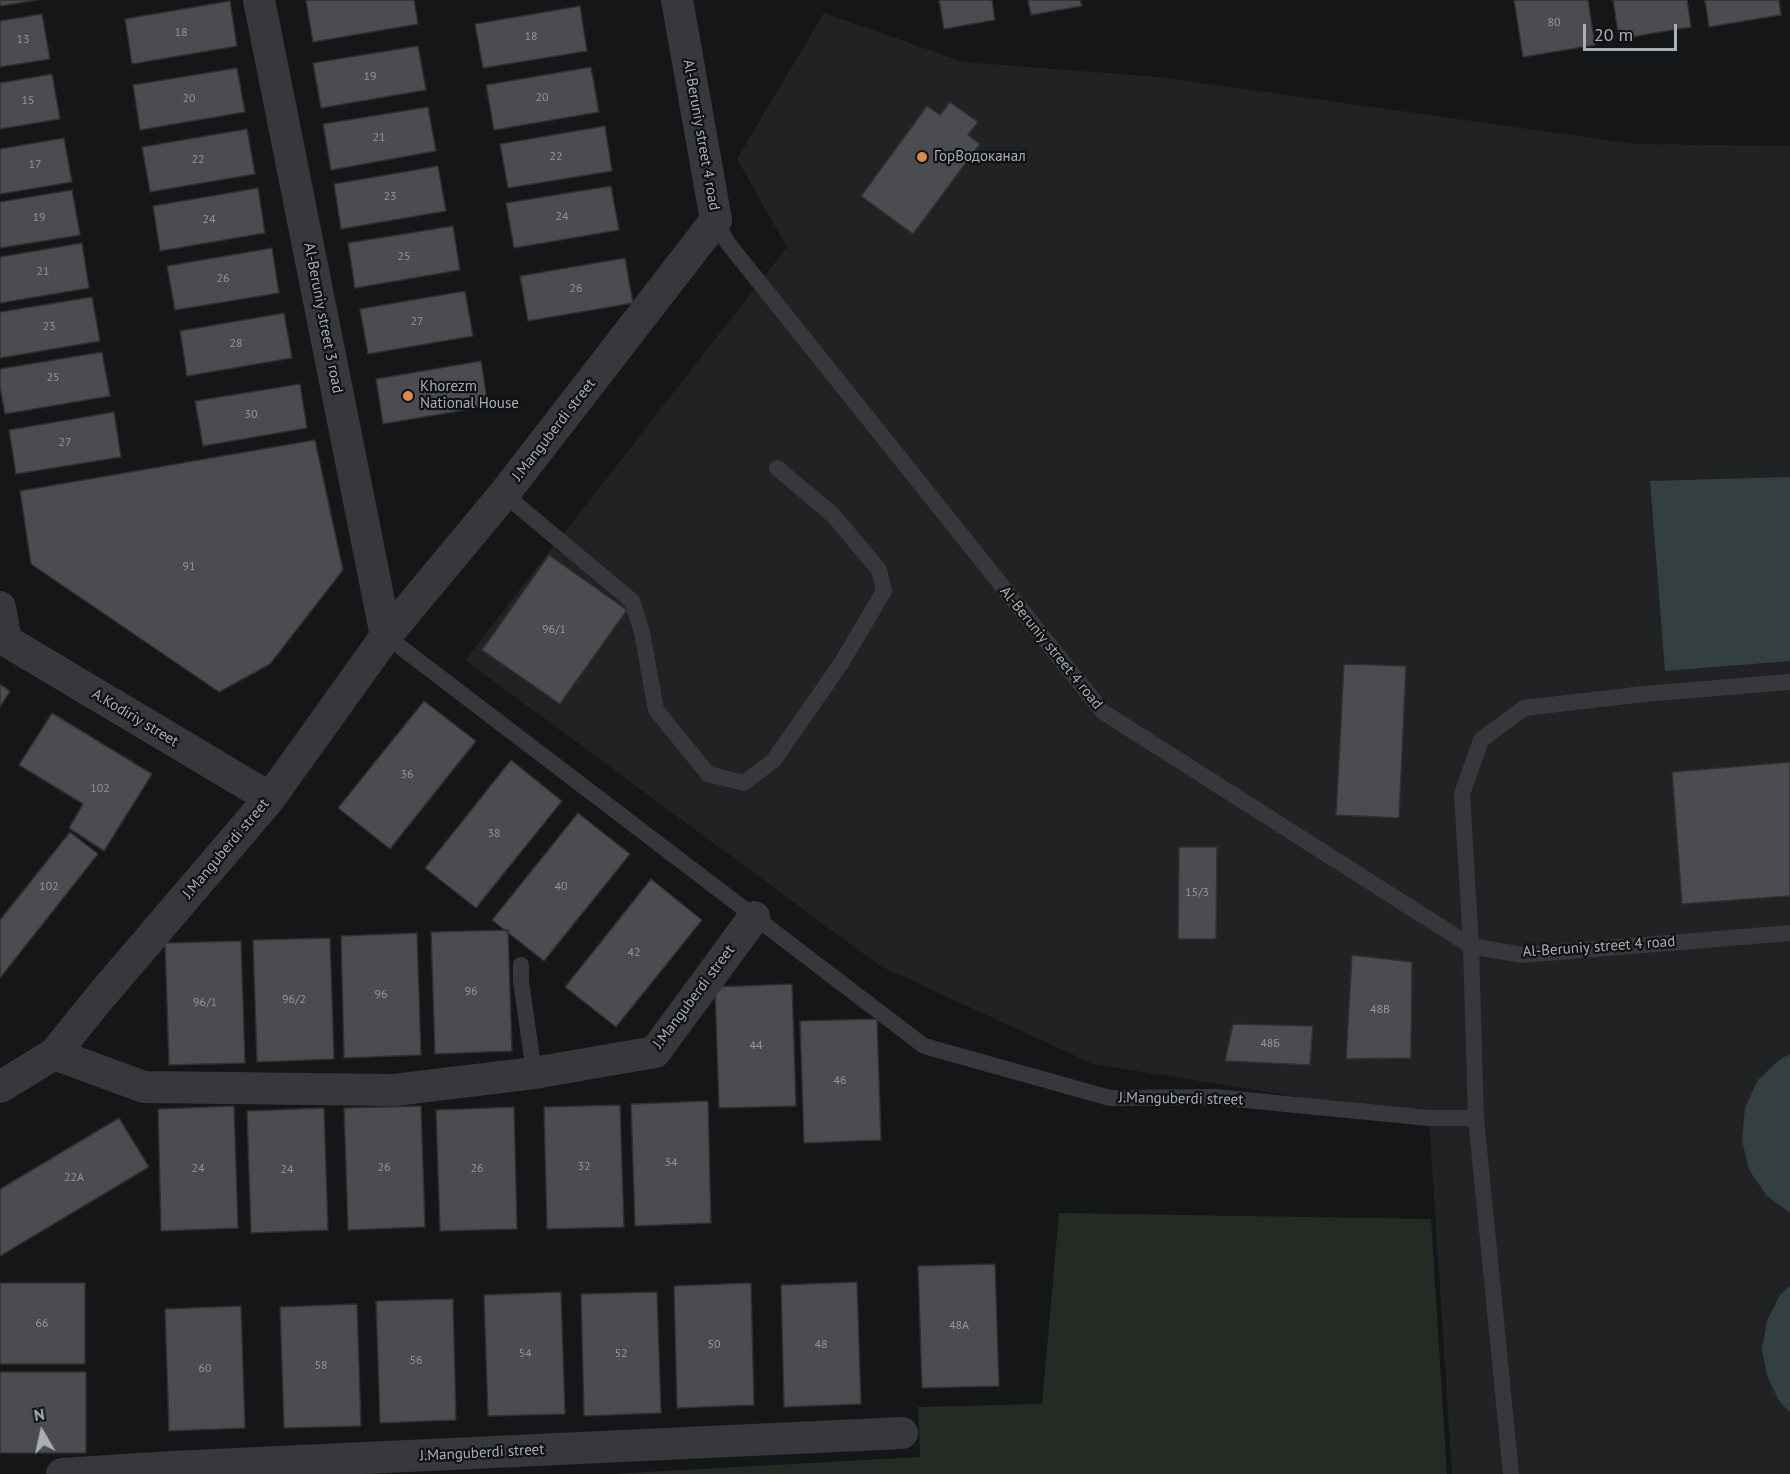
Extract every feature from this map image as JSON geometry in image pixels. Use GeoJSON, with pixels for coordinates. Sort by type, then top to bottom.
{"type":"FeatureCollection","features":[{"type":"Feature","properties":{"kind":"street","name":"Al-Beruniy street 3 road"},"geometry":{"type":"LineString","coordinates":[[260,0],[386,636]]}},
{"type":"Feature","properties":{"kind":"street","name":"Al-Beruniy street 4 road"},"geometry":{"type":"LineString","coordinates":[[677,0],[716,220]]}},
{"type":"Feature","properties":{"kind":"street","name":"J.Manguberdi street"},"geometry":{"type":"LineString","coordinates":[[0,1087],[54,1054],[270,798],[386,636],[504,494],[716,220]]}},
{"type":"Feature","properties":{"kind":"street"},"geometry":{"type":"LineString","coordinates":[[0,607],[3,639]]}},
{"type":"Feature","properties":{"kind":"street","name":"A.Kodiriy street"},"geometry":{"type":"LineString","coordinates":[[3,639],[270,798]]}},
{"type":"Feature","properties":{"kind":"street","name":"J.Manguberdi street"},"geometry":{"type":"LineString","coordinates":[[54,1054],[144,1087],[394,1090],[534,1073],[655,1052],[754,917]]}},
{"type":"Feature","properties":{"kind":"street","name":"J.Manguberdi street"},"geometry":{"type":"LineString","coordinates":[[62,1474],[183,1466],[902,1433]]}},
{"type":"Feature","properties":{"kind":"lane","name":"Al-Beruniy street 4 road"},"geometry":{"type":"LineString","coordinates":[[716,220],[727,242],[1103,712],[1471,946],[1522,955],[1790,933]]}},
{"type":"Feature","properties":{"kind":"lane"},"geometry":{"type":"LineString","coordinates":[[504,494],[633,601],[642,632],[656,710],[708,774],[744,783],[774,760],[842,662],[884,591],[879,570],[833,515],[777,468]]}},
{"type":"Feature","properties":{"kind":"lane","name":"J.Manguberdi street"},"geometry":{"type":"LineString","coordinates":[[386,636],[924,1046],[1110,1098],[1215,1097],[1429,1118],[1476,1118]]}},
{"type":"Feature","properties":{"kind":"lane"},"geometry":{"type":"LineString","coordinates":[[1511,1474],[1476,1118],[1471,946],[1462,794],[1482,740],[1524,708],[1644,694],[1790,682]]}},
{"type":"Feature","properties":{"kind":"lane"},"geometry":{"type":"LineString","coordinates":[[521,965],[534,1073]]}},
{"type":"Feature","properties":{"kind":"shaded area"},"geometry":{"type":"Polygon","coordinates":[[[824,13],[964,62],[1158,77],[1636,144],[1790,146],[1790,1474],[1452,1474],[1429,1118],[1093,1064],[880,966],[465,660],[787,247],[737,159],[824,13]]]}},
{"type":"Feature","properties":{"kind":"shaded area"},"geometry":{"type":"Polygon","coordinates":[[[1790,477],[1790,661],[1665,671],[1650,481],[1790,477]]]}},
{"type":"Feature","properties":{"kind":"shaded area"},"geometry":{"type":"Polygon","coordinates":[[[1790,1054],[1790,1213],[1767,1196],[1749,1170],[1742,1140],[1745,1108],[1758,1080],[1779,1060],[1790,1054]]]}},
{"type":"Feature","properties":{"kind":"shaded area"},"geometry":{"type":"Polygon","coordinates":[[[1059,1213],[1431,1219],[1447,1474],[609,1474],[920,1457],[918,1407],[1042,1404],[1059,1213]]]}},
{"type":"Feature","properties":{"kind":"shaded area"},"geometry":{"type":"Polygon","coordinates":[[[1790,1286],[1790,1412],[1779,1401],[1767,1376],[1762,1349],[1767,1321],[1780,1295],[1790,1286]]]}},
{"type":"Feature","properties":{"kind":"building"},"geometry":{"type":"Polygon","coordinates":[[[0,0],[37,0],[0,6],[0,0]]]}},
{"type":"Feature","properties":{"kind":"building"},"geometry":{"type":"Polygon","coordinates":[[[306,0],[414,0],[418,24],[313,42],[306,0]]]}},
{"type":"Feature","properties":{"kind":"building"},"geometry":{"type":"Polygon","coordinates":[[[939,0],[992,0],[995,20],[944,29],[939,0]]]}},
{"type":"Feature","properties":{"kind":"building"},"geometry":{"type":"Polygon","coordinates":[[[1028,0],[1080,0],[1082,6],[1031,15],[1028,0]]]}},
{"type":"Feature","properties":{"kind":"building"},"geometry":{"type":"Polygon","coordinates":[[[1514,0],[1588,0],[1595,45],[1523,57],[1514,0]]]}},
{"type":"Feature","properties":{"kind":"building"},"geometry":{"type":"Polygon","coordinates":[[[1613,0],[1687,0],[1691,27],[1619,39],[1613,0]]]}},
{"type":"Feature","properties":{"kind":"building"},"geometry":{"type":"Polygon","coordinates":[[[1705,0],[1779,0],[1781,15],[1709,27],[1705,0]]]}},
{"type":"Feature","properties":{"kind":"building"},"geometry":{"type":"Polygon","coordinates":[[[230,1],[237,46],[132,64],[125,19],[230,1]]]}},
{"type":"Feature","properties":{"kind":"building"},"geometry":{"type":"Polygon","coordinates":[[[580,6],[587,51],[483,68],[475,24],[580,6]]]}},
{"type":"Feature","properties":{"kind":"building"},"geometry":{"type":"Polygon","coordinates":[[[42,14],[50,59],[0,67],[0,21],[42,14]]]}},
{"type":"Feature","properties":{"kind":"building"},"geometry":{"type":"Polygon","coordinates":[[[418,46],[426,90],[321,108],[313,63],[418,46]]]}},
{"type":"Feature","properties":{"kind":"building"},"geometry":{"type":"Polygon","coordinates":[[[591,67],[599,112],[494,130],[486,85],[591,67]]]}},
{"type":"Feature","properties":{"kind":"building"},"geometry":{"type":"Polygon","coordinates":[[[237,68],[245,112],[140,130],[133,85],[237,68]]]}},
{"type":"Feature","properties":{"kind":"building"},"geometry":{"type":"Polygon","coordinates":[[[52,74],[60,119],[0,129],[0,83],[52,74]]]}},
{"type":"Feature","properties":{"kind":"building"},"geometry":{"type":"Polygon","coordinates":[[[950,102],[978,122],[968,135],[980,144],[913,234],[861,196],[927,106],[940,115],[950,102]]]}},
{"type":"Feature","properties":{"kind":"building"},"geometry":{"type":"Polygon","coordinates":[[[428,107],[436,151],[331,170],[323,124],[428,107]]]}},
{"type":"Feature","properties":{"kind":"building"},"geometry":{"type":"Polygon","coordinates":[[[605,126],[612,171],[508,188],[500,144],[605,126]]]}},
{"type":"Feature","properties":{"kind":"building"},"geometry":{"type":"Polygon","coordinates":[[[247,129],[255,174],[150,192],[142,147],[247,129]]]}},
{"type":"Feature","properties":{"kind":"building"},"geometry":{"type":"Polygon","coordinates":[[[64,138],[72,182],[0,194],[0,149],[64,138]]]}},
{"type":"Feature","properties":{"kind":"building"},"geometry":{"type":"Polygon","coordinates":[[[438,166],[446,211],[341,229],[334,184],[438,166]]]}},
{"type":"Feature","properties":{"kind":"building"},"geometry":{"type":"Polygon","coordinates":[[[611,186],[619,230],[514,248],[506,203],[611,186]]]}},
{"type":"Feature","properties":{"kind":"building"},"geometry":{"type":"Polygon","coordinates":[[[258,188],[265,233],[160,251],[153,206],[258,188]]]}},
{"type":"Feature","properties":{"kind":"building"},"geometry":{"type":"Polygon","coordinates":[[[72,190],[80,235],[0,248],[0,202],[72,190]]]}},
{"type":"Feature","properties":{"kind":"building"},"geometry":{"type":"Polygon","coordinates":[[[453,226],[460,270],[355,288],[348,243],[453,226]]]}},
{"type":"Feature","properties":{"kind":"building"},"geometry":{"type":"Polygon","coordinates":[[[82,243],[89,288],[0,303],[0,257],[82,243]]]}},
{"type":"Feature","properties":{"kind":"building"},"geometry":{"type":"Polygon","coordinates":[[[272,248],[279,293],[175,310],[167,266],[272,248]]]}},
{"type":"Feature","properties":{"kind":"building"},"geometry":{"type":"Polygon","coordinates":[[[625,258],[633,303],[528,321],[520,276],[625,258]]]}},
{"type":"Feature","properties":{"kind":"building"},"geometry":{"type":"Polygon","coordinates":[[[465,291],[473,336],[368,354],[360,309],[465,291]]]}},
{"type":"Feature","properties":{"kind":"building"},"geometry":{"type":"Polygon","coordinates":[[[92,297],[100,341],[0,358],[0,312],[92,297]]]}},
{"type":"Feature","properties":{"kind":"building"},"geometry":{"type":"Polygon","coordinates":[[[284,313],[292,358],[187,376],[180,331],[284,313]]]}},
{"type":"Feature","properties":{"kind":"building"},"geometry":{"type":"Polygon","coordinates":[[[102,352],[110,396],[5,414],[0,387],[0,369],[102,352]]]}},
{"type":"Feature","properties":{"kind":"building"},"geometry":{"type":"Polygon","coordinates":[[[481,361],[488,406],[383,424],[376,379],[481,361]]]}},
{"type":"Feature","properties":{"kind":"building"},"geometry":{"type":"Polygon","coordinates":[[[300,384],[307,428],[203,446],[195,401],[300,384]]]}},
{"type":"Feature","properties":{"kind":"building"},"geometry":{"type":"Polygon","coordinates":[[[114,412],[121,457],[16,474],[9,430],[114,412]]]}},
{"type":"Feature","properties":{"kind":"building"},"geometry":{"type":"Polygon","coordinates":[[[315,440],[343,570],[270,664],[219,692],[31,564],[20,491],[315,440]]]}},
{"type":"Feature","properties":{"kind":"building"},"geometry":{"type":"Polygon","coordinates":[[[549,555],[627,610],[560,704],[482,650],[549,555]]]}},
{"type":"Feature","properties":{"kind":"building"},"geometry":{"type":"Polygon","coordinates":[[[1344,664],[1406,666],[1399,818],[1336,815],[1344,664]]]}},
{"type":"Feature","properties":{"kind":"building"},"geometry":{"type":"Polygon","coordinates":[[[0,684],[10,691],[0,707],[0,684]]]}},
{"type":"Feature","properties":{"kind":"building"},"geometry":{"type":"Polygon","coordinates":[[[424,701],[476,741],[390,849],[338,808],[424,701]]]}},
{"type":"Feature","properties":{"kind":"building"},"geometry":{"type":"Polygon","coordinates":[[[52,713],[152,774],[104,851],[69,828],[83,804],[19,765],[52,713]]]}},
{"type":"Feature","properties":{"kind":"building"},"geometry":{"type":"Polygon","coordinates":[[[511,760],[562,801],[476,908],[425,868],[511,760]]]}},
{"type":"Feature","properties":{"kind":"building"},"geometry":{"type":"Polygon","coordinates":[[[1790,762],[1790,896],[1682,904],[1672,772],[1790,762]]]}},
{"type":"Feature","properties":{"kind":"building"},"geometry":{"type":"Polygon","coordinates":[[[578,813],[630,854],[544,961],[492,920],[578,813]]]}},
{"type":"Feature","properties":{"kind":"building"},"geometry":{"type":"Polygon","coordinates":[[[70,832],[98,854],[0,978],[0,920],[70,832]]]}},
{"type":"Feature","properties":{"kind":"building"},"geometry":{"type":"Polygon","coordinates":[[[1179,847],[1217,847],[1216,939],[1178,939],[1179,847]]]}},
{"type":"Feature","properties":{"kind":"building"},"geometry":{"type":"Polygon","coordinates":[[[651,879],[702,920],[616,1027],[565,987],[651,879]]]}},
{"type":"Feature","properties":{"kind":"building"},"geometry":{"type":"Polygon","coordinates":[[[508,930],[512,1051],[435,1054],[431,932],[508,930]]]}},
{"type":"Feature","properties":{"kind":"building"},"geometry":{"type":"Polygon","coordinates":[[[417,933],[421,1055],[344,1058],[341,936],[417,933]]]}},
{"type":"Feature","properties":{"kind":"building"},"geometry":{"type":"Polygon","coordinates":[[[330,938],[334,1059],[257,1062],[253,940],[330,938]]]}},
{"type":"Feature","properties":{"kind":"building"},"geometry":{"type":"Polygon","coordinates":[[[241,941],[245,1063],[169,1065],[165,943],[241,941]]]}},
{"type":"Feature","properties":{"kind":"building"},"geometry":{"type":"Polygon","coordinates":[[[1352,955],[1412,962],[1411,1058],[1346,1059],[1352,955]]]}},
{"type":"Feature","properties":{"kind":"building"},"geometry":{"type":"Polygon","coordinates":[[[792,984],[796,1106],[719,1108],[715,987],[792,984]]]}},
{"type":"Feature","properties":{"kind":"building"},"geometry":{"type":"Polygon","coordinates":[[[877,1019],[881,1140],[804,1143],[800,1021],[877,1019]]]}},
{"type":"Feature","properties":{"kind":"building"},"geometry":{"type":"Polygon","coordinates":[[[1233,1024],[1313,1026],[1310,1065],[1225,1061],[1233,1024]]]}},
{"type":"Feature","properties":{"kind":"building"},"geometry":{"type":"Polygon","coordinates":[[[708,1101],[711,1223],[635,1226],[631,1104],[708,1101]]]}},
{"type":"Feature","properties":{"kind":"building"},"geometry":{"type":"Polygon","coordinates":[[[620,1105],[624,1227],[547,1229],[544,1107],[620,1105]]]}},
{"type":"Feature","properties":{"kind":"building"},"geometry":{"type":"Polygon","coordinates":[[[234,1106],[238,1228],[161,1231],[158,1109],[234,1106]]]}},
{"type":"Feature","properties":{"kind":"building"},"geometry":{"type":"Polygon","coordinates":[[[421,1106],[425,1227],[348,1230],[344,1108],[421,1106]]]}},
{"type":"Feature","properties":{"kind":"building"},"geometry":{"type":"Polygon","coordinates":[[[514,1107],[517,1229],[440,1231],[436,1110],[514,1107]]]}},
{"type":"Feature","properties":{"kind":"building"},"geometry":{"type":"Polygon","coordinates":[[[324,1108],[328,1230],[251,1233],[247,1111],[324,1108]]]}},
{"type":"Feature","properties":{"kind":"building"},"geometry":{"type":"Polygon","coordinates":[[[119,1118],[149,1167],[0,1256],[0,1189],[119,1118]]]}},
{"type":"Feature","properties":{"kind":"building"},"geometry":{"type":"Polygon","coordinates":[[[995,1264],[999,1386],[922,1388],[918,1266],[995,1264]]]}},
{"type":"Feature","properties":{"kind":"building"},"geometry":{"type":"Polygon","coordinates":[[[857,1282],[861,1404],[784,1407],[781,1285],[857,1282]]]}},
{"type":"Feature","properties":{"kind":"building"},"geometry":{"type":"Polygon","coordinates":[[[0,1283],[85,1283],[85,1364],[0,1364],[0,1283]]]}},
{"type":"Feature","properties":{"kind":"building"},"geometry":{"type":"Polygon","coordinates":[[[751,1283],[754,1405],[677,1408],[674,1286],[751,1283]]]}},
{"type":"Feature","properties":{"kind":"building"},"geometry":{"type":"Polygon","coordinates":[[[561,1292],[565,1414],[488,1416],[484,1295],[561,1292]]]}},
{"type":"Feature","properties":{"kind":"building"},"geometry":{"type":"Polygon","coordinates":[[[657,1292],[661,1413],[584,1416],[581,1294],[657,1292]]]}},
{"type":"Feature","properties":{"kind":"building"},"geometry":{"type":"Polygon","coordinates":[[[453,1299],[456,1420],[380,1423],[376,1301],[453,1299]]]}},
{"type":"Feature","properties":{"kind":"building"},"geometry":{"type":"Polygon","coordinates":[[[357,1304],[361,1426],[284,1428],[280,1307],[357,1304]]]}},
{"type":"Feature","properties":{"kind":"building"},"geometry":{"type":"Polygon","coordinates":[[[241,1306],[245,1428],[169,1431],[165,1309],[241,1306]]]}},
{"type":"Feature","properties":{"kind":"building"},"geometry":{"type":"Polygon","coordinates":[[[0,1372],[86,1372],[86,1453],[0,1453],[0,1372]]]}},
{"type":"Feature","properties":{"kind":"place","name":"ГорВодоканал"},"geometry":{"type":"Point","coordinates":[922,157]}},
{"type":"Feature","properties":{"kind":"place","name":"Khorezm National House"},"geometry":{"type":"Point","coordinates":[408,396]}}]}
